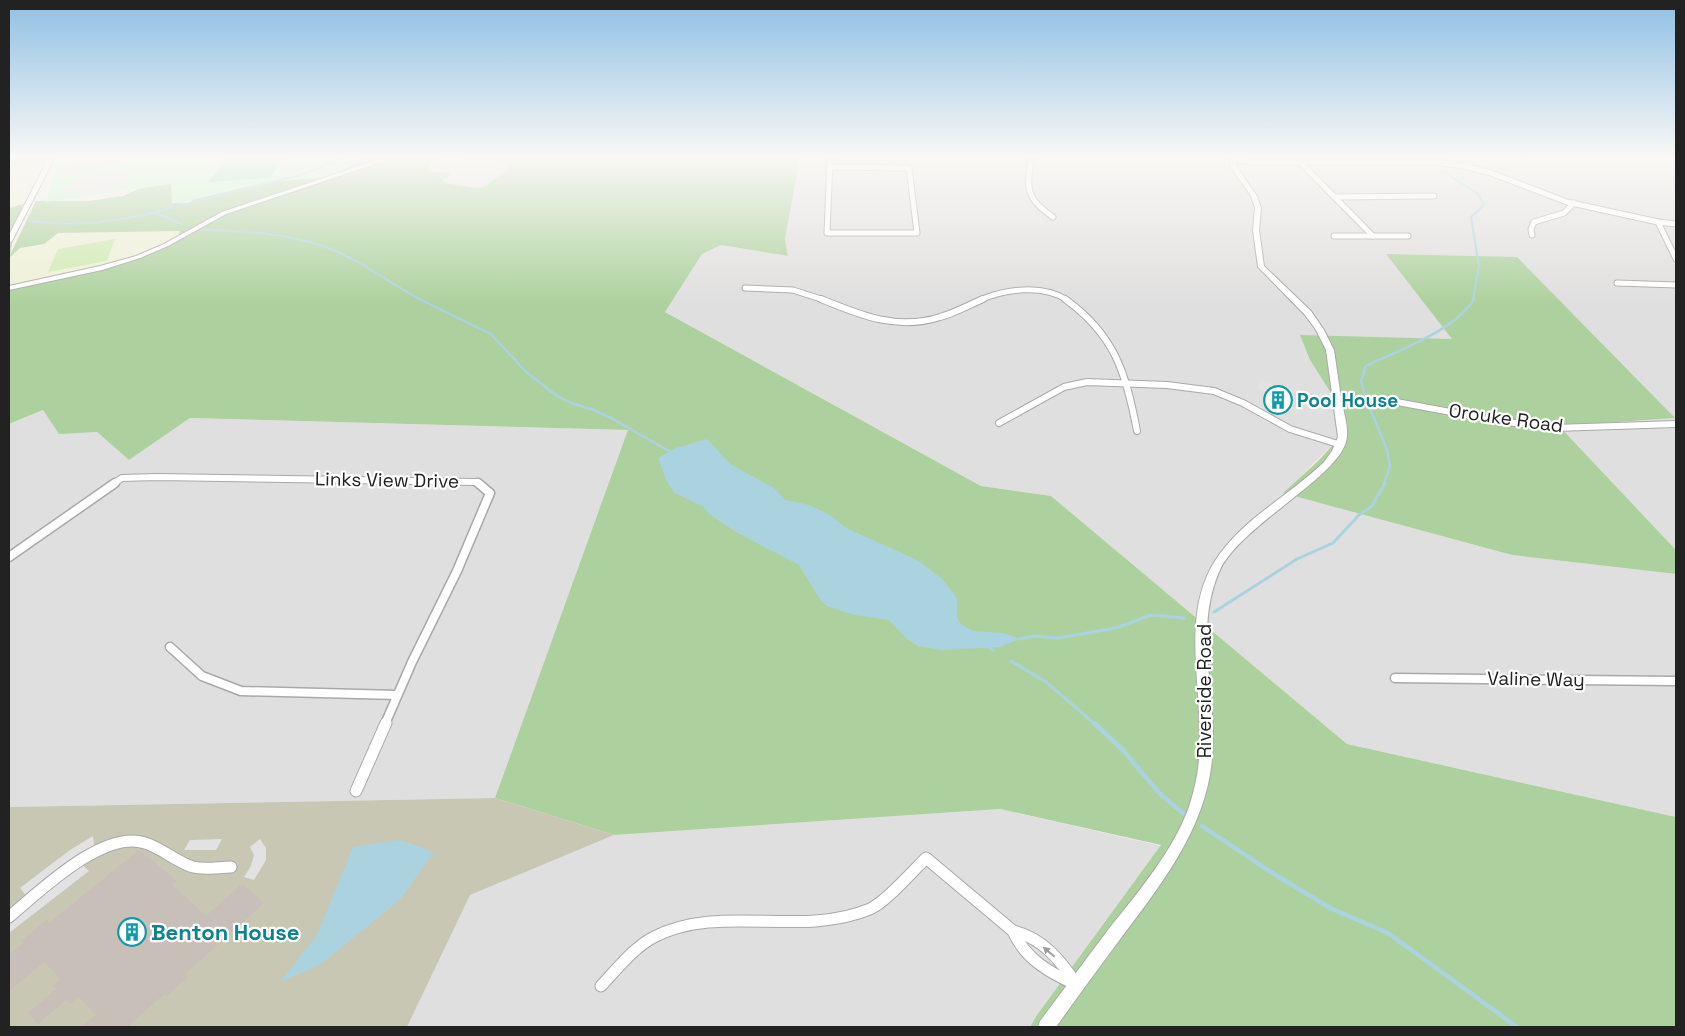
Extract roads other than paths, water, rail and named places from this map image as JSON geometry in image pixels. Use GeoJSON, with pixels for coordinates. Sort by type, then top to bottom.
{"type":"FeatureCollection","features":[{"type":"Feature","properties":{"kind":"street"},"geometry":{"type":"LineString","coordinates":[[9,241],[27,205]]}},
{"type":"Feature","properties":{"kind":"street"},"geometry":{"type":"LineString","coordinates":[[9,288],[102,268],[138,257],[166,245],[224,213],[248,205]]}},
{"type":"Feature","properties":{"kind":"street"},"geometry":{"type":"LineString","coordinates":[[828,205],[827,234],[917,233],[914,205]]}},
{"type":"Feature","properties":{"kind":"street"},"geometry":{"type":"LineString","coordinates":[[1036,205],[1053,217]]}},
{"type":"Feature","properties":{"kind":"street"},"geometry":{"type":"LineString","coordinates":[[999,423],[1064,387],[1087,382],[1195,387],[1214,391],[1242,403],[1290,429],[1341,445],[1343,437],[1330,350],[1320,330],[1308,313],[1269,277],[1261,267],[1256,230],[1257,205]]}},
{"type":"Feature","properties":{"kind":"street"},"geometry":{"type":"LineString","coordinates":[[1344,205],[1373,236]]}},
{"type":"Feature","properties":{"kind":"street"},"geometry":{"type":"LineString","coordinates":[[1532,235],[1531,229],[1534,222],[1564,213],[1572,205]]}},
{"type":"Feature","properties":{"kind":"street"},"geometry":{"type":"LineString","coordinates":[[1584,205],[1658,222],[1676,224]]}},
{"type":"Feature","properties":{"kind":"street"},"geometry":{"type":"LineString","coordinates":[[1658,222],[1676,259]]}},
{"type":"Feature","properties":{"kind":"street"},"geometry":{"type":"LineString","coordinates":[[1334,236],[1408,236]]}},
{"type":"Feature","properties":{"kind":"street"},"geometry":{"type":"LineString","coordinates":[[1618,283],[1676,285]]}},
{"type":"Feature","properties":{"kind":"street"},"geometry":{"type":"LineString","coordinates":[[745,288],[779,289],[809,294],[847,312],[871,320],[898,322],[924,321],[945,316],[1002,292],[1024,290],[1059,295],[1089,318],[1116,354],[1127,383],[1138,431]]}},
{"type":"Feature","properties":{"kind":"street","name":"Orouke Road"},"geometry":{"type":"LineString","coordinates":[[1337,400],[1397,402],[1500,421],[1555,428],[1676,424]]}},
{"type":"Feature","properties":{"kind":"street","name":"Riverside Road"},"geometry":{"type":"LineString","coordinates":[[1046,1027],[1150,888],[1188,827],[1202,781],[1206,758],[1200,633],[1206,598],[1214,570],[1232,545],[1261,519],[1324,469],[1341,445]]}},
{"type":"Feature","properties":{"kind":"street","name":"Links View Drive"},"geometry":{"type":"LineString","coordinates":[[9,557],[122,478],[157,476],[477,482],[490,493],[458,571],[397,695],[356,791]]}},
{"type":"Feature","properties":{"kind":"street"},"geometry":{"type":"LineString","coordinates":[[170,647],[202,676],[241,691],[397,695]]}},
{"type":"Feature","properties":{"kind":"street","name":"Valine Way"},"geometry":{"type":"LineString","coordinates":[[1395,678],[1676,681]]}},
{"type":"Feature","properties":{"kind":"street"},"geometry":{"type":"LineString","coordinates":[[9,917],[85,857],[113,843],[138,841],[167,853],[193,867],[231,867]]}},
{"type":"Feature","properties":{"kind":"street"},"geometry":{"type":"LineString","coordinates":[[601,986],[635,950],[654,937],[687,926],[717,922],[778,923],[836,920],[872,908],[926,858],[1012,931],[1017,944],[1050,974],[1077,985]]}},
{"type":"Feature","properties":{"kind":"water"},"geometry":{"type":"Polygon","coordinates":[[[707,439],[730,464],[774,488],[785,500],[809,505],[830,515],[846,528],[919,561],[942,579],[957,598],[957,618],[961,624],[973,631],[1003,633],[1020,639],[1000,647],[942,650],[918,646],[907,639],[889,620],[854,615],[827,606],[821,601],[799,565],[736,532],[709,514],[704,507],[675,493],[667,482],[658,458],[676,448],[707,439]]]}},
{"type":"Feature","properties":{"kind":"water"},"geometry":{"type":"Polygon","coordinates":[[[400,840],[434,852],[400,900],[320,965],[280,982],[317,935],[353,847],[400,840]]]}},
{"type":"Feature","properties":{"kind":"waterway"},"geometry":{"type":"LineString","coordinates":[[29,221],[63,224],[94,223],[140,216],[182,205]]}},
{"type":"Feature","properties":{"kind":"waterway"},"geometry":{"type":"LineString","coordinates":[[1473,300],[1479,266],[1471,217],[1484,205]]}},
{"type":"Feature","properties":{"kind":"waterway"},"geometry":{"type":"LineString","coordinates":[[155,213],[182,224]]}},
{"type":"Feature","properties":{"kind":"waterway"},"geometry":{"type":"LineString","coordinates":[[201,230],[271,234],[322,246],[359,263],[421,300]]}},
{"type":"Feature","properties":{"kind":"waterway"},"geometry":{"type":"LineString","coordinates":[[1365,396],[1361,381],[1366,366],[1440,330],[1454,321],[1474,299]]}},
{"type":"Feature","properties":{"kind":"waterway"},"geometry":{"type":"LineString","coordinates":[[421,300],[491,334],[526,372],[557,396],[613,419],[669,451]]}},
{"type":"Feature","properties":{"kind":"waterway"},"geometry":{"type":"LineString","coordinates":[[1370,408],[1387,450],[1390,466],[1384,484]]}},
{"type":"Feature","properties":{"kind":"waterway"},"geometry":{"type":"LineString","coordinates":[[1214,612],[1297,559],[1333,543],[1359,515],[1372,506],[1385,483]]}},
{"type":"Feature","properties":{"kind":"waterway"},"geometry":{"type":"LineString","coordinates":[[1020,639],[1033,636],[1058,638],[1116,628],[1151,615],[1184,618]]}},
{"type":"Feature","properties":{"kind":"waterway"},"geometry":{"type":"LineString","coordinates":[[988,647],[993,650]]}},
{"type":"Feature","properties":{"kind":"waterway"},"geometry":{"type":"LineString","coordinates":[[1011,661],[1046,682],[1095,724]]}},
{"type":"Feature","properties":{"kind":"waterway"},"geometry":{"type":"LineString","coordinates":[[1094,723],[1123,750],[1160,794],[1183,813]]}},
{"type":"Feature","properties":{"kind":"waterway"},"geometry":{"type":"LineString","coordinates":[[1202,826],[1269,871],[1330,908],[1388,933],[1517,1027]]}},
{"type":"Feature","properties":{"kind":"place","name":"Pool House"},"geometry":{"type":"Point","coordinates":[1278,400]}},
{"type":"Feature","properties":{"kind":"place","name":"Benton House"},"geometry":{"type":"Point","coordinates":[132,932]}}]}
